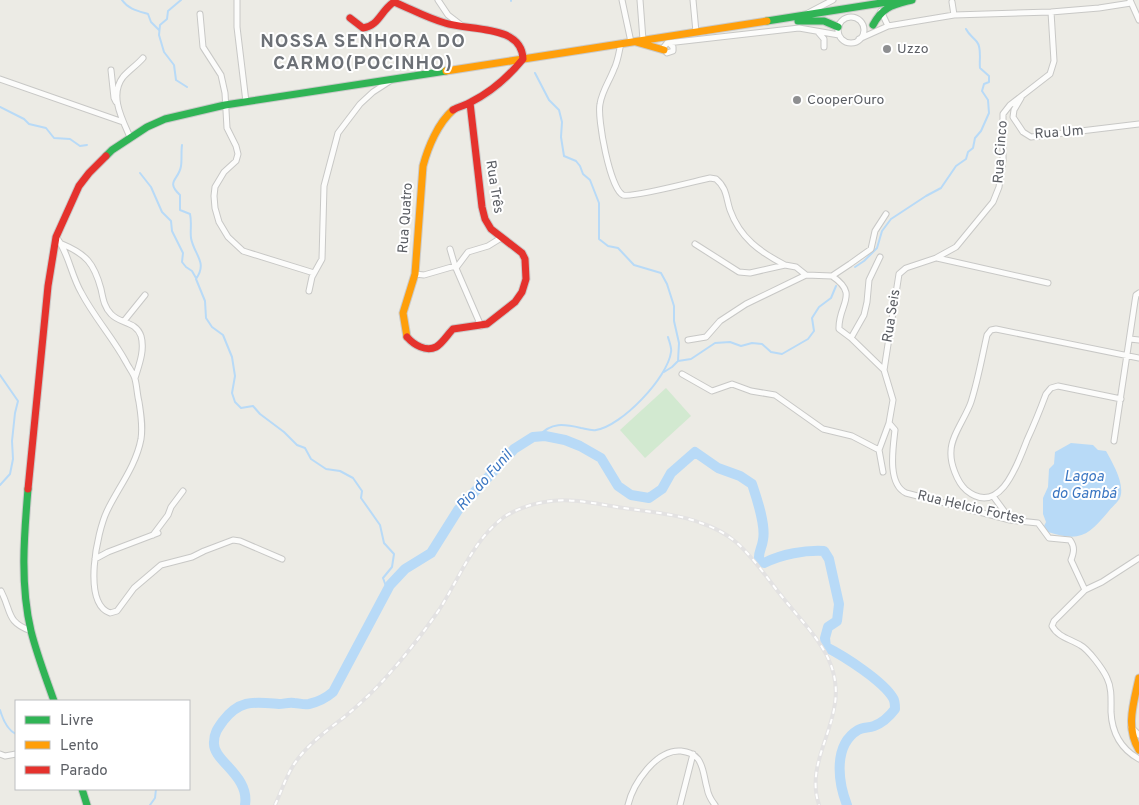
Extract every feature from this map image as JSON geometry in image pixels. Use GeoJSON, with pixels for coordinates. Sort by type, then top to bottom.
{"type":"FeatureCollection","features":[{"type":"Feature","properties":{"kind":"main road"},"geometry":{"type":"LineString","coordinates":[[54,700],[31,631],[26,594],[23,543],[38,378],[48,286],[56,237],[70,202],[89,173],[112,150],[130,137],[165,119],[225,105],[769,22],[900,0]]}},
{"type":"Feature","properties":{"kind":"main road"},"geometry":{"type":"LineString","coordinates":[[873,25],[880,11],[912,0]]}},
{"type":"Feature","properties":{"kind":"main road"},"geometry":{"type":"LineString","coordinates":[[350,18],[362,28],[369,28],[382,16],[386,8],[394,2],[439,22],[465,28],[504,33],[522,46],[523,59]]}},
{"type":"Feature","properties":{"kind":"main road"},"geometry":{"type":"LineString","coordinates":[[817,20],[846,9]]}},
{"type":"Feature","properties":{"kind":"main road"},"geometry":{"type":"LineString","coordinates":[[769,22],[817,20],[824,21],[836,29]]}},
{"type":"Feature","properties":{"kind":"main road"},"geometry":{"type":"LineString","coordinates":[[633,42],[664,50]]}},
{"type":"Feature","properties":{"kind":"main road","name":"Rua Quatro"},"geometry":{"type":"LineString","coordinates":[[480,326],[453,329],[436,347],[432,348],[423,348],[409,342],[404,331],[403,312],[415,274],[423,166],[426,154],[445,117],[457,107],[470,102],[495,86],[514,70],[523,59]]}},
{"type":"Feature","properties":{"kind":"main road","name":"Rua Três"},"geometry":{"type":"LineString","coordinates":[[470,102],[482,207],[487,224],[500,238],[522,253],[525,264],[524,287],[515,302],[494,320],[480,326]]}},
{"type":"Feature","properties":{"kind":"main road"},"geometry":{"type":"LineString","coordinates":[[1139,678],[1131,728],[1132,739],[1139,750]]}},
{"type":"Feature","properties":{"kind":"main road"},"geometry":{"type":"LineString","coordinates":[[82,790],[87,805]]}},
{"type":"Feature","properties":{"kind":"street"},"geometry":{"type":"LineString","coordinates":[[237,0],[246,102]]}},
{"type":"Feature","properties":{"kind":"street"},"geometry":{"type":"LineString","coordinates":[[438,0],[452,19],[465,28]]}},
{"type":"Feature","properties":{"kind":"street"},"geometry":{"type":"LineString","coordinates":[[622,0],[633,42]]}},
{"type":"Feature","properties":{"kind":"street"},"geometry":{"type":"LineString","coordinates":[[640,0],[643,40]]}},
{"type":"Feature","properties":{"kind":"street"},"geometry":{"type":"LineString","coordinates":[[693,0],[696,32]]}},
{"type":"Feature","properties":{"kind":"street"},"geometry":{"type":"LineString","coordinates":[[804,16],[833,0]]}},
{"type":"Feature","properties":{"kind":"street"},"geometry":{"type":"LineString","coordinates":[[1099,0],[1099,8]]}},
{"type":"Feature","properties":{"kind":"street"},"geometry":{"type":"LineString","coordinates":[[862,24],[888,26],[954,15],[1051,12],[1099,8],[1130,1],[1139,20]]}},
{"type":"Feature","properties":{"kind":"street"},"geometry":{"type":"LineString","coordinates":[[952,2],[954,15]]}},
{"type":"Feature","properties":{"kind":"street"},"geometry":{"type":"LineString","coordinates":[[880,11],[888,26]]}},
{"type":"Feature","properties":{"kind":"street","name":"Rua Cinco"},"geometry":{"type":"LineString","coordinates":[[936,258],[956,247],[993,202],[999,187],[1003,160],[1003,114],[1010,105],[1050,74],[1054,61],[1051,12]]}},
{"type":"Feature","properties":{"kind":"street"},"geometry":{"type":"LineString","coordinates":[[200,14],[203,47],[221,75],[225,93],[227,128],[236,146],[238,157],[224,172],[215,187],[214,196],[218,222],[228,237],[243,251],[314,273]]}},
{"type":"Feature","properties":{"kind":"street"},"geometry":{"type":"LineString","coordinates":[[664,50],[665,44],[672,46],[682,43],[799,28],[818,31],[836,29],[842,20],[850,17],[858,19],[862,24],[863,31],[859,39]]}},
{"type":"Feature","properties":{"kind":"street"},"geometry":{"type":"LineString","coordinates":[[836,29],[847,42],[852,42],[888,26]]}},
{"type":"Feature","properties":{"kind":"street"},"geometry":{"type":"LineString","coordinates":[[818,31],[836,29]]}},
{"type":"Feature","properties":{"kind":"street"},"geometry":{"type":"LineString","coordinates":[[818,31],[824,39],[824,47]]}},
{"type":"Feature","properties":{"kind":"street"},"geometry":{"type":"LineString","coordinates":[[621,44],[614,71],[604,88],[599,112],[610,172],[619,192],[626,195],[664,189],[710,178],[716,179],[722,183],[730,209],[745,236],[757,249],[785,265],[796,267],[806,275]]}},
{"type":"Feature","properties":{"kind":"street"},"geometry":{"type":"LineString","coordinates":[[117,102],[124,75],[136,67],[143,58]]}},
{"type":"Feature","properties":{"kind":"street"},"geometry":{"type":"LineString","coordinates":[[111,70],[114,98],[130,137]]}},
{"type":"Feature","properties":{"kind":"street"},"geometry":{"type":"LineString","coordinates":[[0,79],[123,122]]}},
{"type":"Feature","properties":{"kind":"street"},"geometry":{"type":"LineString","coordinates":[[309,291],[314,273],[322,259],[324,186],[338,133],[360,104],[392,79]]}},
{"type":"Feature","properties":{"kind":"street","name":"Rua Um"},"geometry":{"type":"LineString","coordinates":[[1023,94],[1014,110],[1013,117],[1023,132],[1031,136],[1139,124]]}},
{"type":"Feature","properties":{"kind":"street"},"geometry":{"type":"LineString","coordinates":[[688,340],[706,337],[720,321],[746,304],[806,275],[832,276],[871,249],[875,231],[886,214]]}},
{"type":"Feature","properties":{"kind":"street"},"geometry":{"type":"LineString","coordinates":[[56,237],[62,244],[71,272],[80,291],[135,378],[142,420],[141,441],[131,466],[105,517],[95,559],[94,582],[97,601],[101,608],[110,613],[117,611],[134,588],[158,567],[166,563],[192,558],[204,551],[233,540],[240,541],[282,559]]}},
{"type":"Feature","properties":{"kind":"street"},"geometry":{"type":"LineString","coordinates":[[415,274],[424,274],[456,267],[468,252],[488,246],[500,238]]}},
{"type":"Feature","properties":{"kind":"street"},"geometry":{"type":"LineString","coordinates":[[62,244],[80,252],[88,260],[97,276],[107,309],[111,315],[137,328],[142,342],[141,358],[135,378]]}},
{"type":"Feature","properties":{"kind":"street"},"geometry":{"type":"LineString","coordinates":[[695,244],[733,269],[743,273],[785,265]]}},
{"type":"Feature","properties":{"kind":"street"},"geometry":{"type":"LineString","coordinates":[[450,249],[480,326]]}},
{"type":"Feature","properties":{"kind":"street"},"geometry":{"type":"LineString","coordinates":[[851,338],[864,315],[869,280],[880,257]]}},
{"type":"Feature","properties":{"kind":"street"},"geometry":{"type":"LineString","coordinates":[[936,258],[1048,283]]}},
{"type":"Feature","properties":{"kind":"street","name":"Rua Seis"},"geometry":{"type":"LineString","coordinates":[[884,370],[900,274],[906,268],[936,258]]}},
{"type":"Feature","properties":{"kind":"street","name":"Rua Helcio Fortes"},"geometry":{"type":"LineString","coordinates":[[832,276],[843,284],[846,289],[846,302],[838,322],[839,329],[884,370],[893,400],[889,422],[895,430],[893,450],[895,480],[901,490],[906,493],[1010,520],[1038,523],[1049,538],[1070,540],[1074,550],[1071,560],[1085,590]]}},
{"type":"Feature","properties":{"kind":"street"},"geometry":{"type":"LineString","coordinates":[[1114,441],[1136,296],[1139,293]]}},
{"type":"Feature","properties":{"kind":"street"},"geometry":{"type":"LineString","coordinates":[[124,321],[145,295]]}},
{"type":"Feature","properties":{"kind":"street"},"geometry":{"type":"LineString","coordinates":[[1121,399],[1058,386],[1051,388],[1046,394],[1008,484],[993,496],[981,497],[970,493],[962,487],[957,477],[950,450],[971,404],[987,335],[991,330],[996,329],[1139,358]]}},
{"type":"Feature","properties":{"kind":"street"},"geometry":{"type":"LineString","coordinates":[[1130,339],[1139,340]]}},
{"type":"Feature","properties":{"kind":"street"},"geometry":{"type":"LineString","coordinates":[[682,374],[712,391],[732,384],[751,391],[775,395],[823,429],[852,436],[878,450]]}},
{"type":"Feature","properties":{"kind":"street"},"geometry":{"type":"LineString","coordinates":[[883,472],[878,450],[889,422]]}},
{"type":"Feature","properties":{"kind":"street"},"geometry":{"type":"LineString","coordinates":[[95,559],[108,552],[156,534],[175,500],[183,491]]}},
{"type":"Feature","properties":{"kind":"street"},"geometry":{"type":"LineString","coordinates":[[993,496],[1010,520]]}},
{"type":"Feature","properties":{"kind":"street"},"geometry":{"type":"LineString","coordinates":[[1139,558],[1102,582],[1085,590],[1054,621],[1052,626],[1063,637],[1082,646],[1107,678],[1112,701],[1111,713],[1119,741],[1124,748],[1139,759]]}},
{"type":"Feature","properties":{"kind":"street"},"geometry":{"type":"LineString","coordinates":[[1,591],[13,621],[20,627],[31,631]]}},
{"type":"Feature","properties":{"kind":"street"},"geometry":{"type":"LineString","coordinates":[[1131,728],[1139,735]]}},
{"type":"Feature","properties":{"kind":"street"},"geometry":{"type":"LineString","coordinates":[[628,805],[633,792],[657,758],[664,754],[678,751],[693,754],[701,763],[707,788],[715,805]]}},
{"type":"Feature","properties":{"kind":"street"},"geometry":{"type":"LineString","coordinates":[[0,754],[5,756],[15,754]]}},
{"type":"Feature","properties":{"kind":"street"},"geometry":{"type":"LineString","coordinates":[[680,805],[693,754]]}},
{"type":"Feature","properties":{"kind":"green space"},"geometry":{"type":"Polygon","coordinates":[[[666,388],[691,416],[645,458],[620,430],[666,388]]]}},
{"type":"Feature","properties":{"kind":"water","name":"Lagoa do Gambá"},"geometry":{"type":"Polygon","coordinates":[[[1071,443],[1093,445],[1098,450],[1106,451],[1116,471],[1121,489],[1119,499],[1095,527],[1089,532],[1076,536],[1048,532],[1044,526],[1046,522],[1043,514],[1043,498],[1048,487],[1049,469],[1054,464],[1055,452],[1071,443]]]}},
{"type":"Feature","properties":{"kind":"waterway"},"geometry":{"type":"LineString","coordinates":[[122,0],[130,8],[148,14],[151,22],[159,30]]}},
{"type":"Feature","properties":{"kind":"waterway"},"geometry":{"type":"LineString","coordinates":[[181,0],[168,11],[167,19],[160,25],[159,35],[164,52],[174,65],[176,80],[187,87]]}},
{"type":"Feature","properties":{"kind":"waterway"},"geometry":{"type":"LineString","coordinates":[[855,267],[877,248],[882,231],[891,219],[941,188],[956,166],[966,159],[968,152],[973,148],[975,138],[981,131],[989,113],[988,100],[982,91],[984,84],[989,82],[989,76],[980,68],[979,45],[966,29]]}},
{"type":"Feature","properties":{"kind":"waterway"},"geometry":{"type":"LineString","coordinates":[[535,73],[549,100],[559,110],[562,122],[561,137],[564,156],[576,161],[580,166],[583,174],[590,180],[599,203],[599,239],[608,246],[618,248],[634,265],[661,273],[667,284],[674,306],[674,321],[679,343],[678,361]]}},
{"type":"Feature","properties":{"kind":"waterway"},"geometry":{"type":"LineString","coordinates":[[0,107],[24,119],[29,124],[46,128],[54,138],[70,139],[80,146],[87,145]]}},
{"type":"Feature","properties":{"kind":"waterway"},"geometry":{"type":"LineString","coordinates":[[182,145],[180,171],[173,183],[180,195],[180,210],[190,214],[191,238],[201,268],[196,279],[205,301],[206,318],[212,327],[223,335],[232,357],[235,376],[232,393],[235,402],[241,408],[253,406],[297,445],[305,448],[311,459],[326,469],[340,471],[353,478],[362,491],[361,498],[380,525],[384,543],[394,554],[392,567],[383,578],[387,589]]}},
{"type":"Feature","properties":{"kind":"waterway"},"geometry":{"type":"LineString","coordinates":[[140,173],[151,187],[162,212],[171,221],[172,231],[183,253],[182,262],[192,271],[196,278]]}},
{"type":"Feature","properties":{"kind":"waterway"},"geometry":{"type":"LineString","coordinates":[[664,372],[678,361],[691,359],[715,343],[730,342],[741,346],[752,343],[762,344],[771,352],[782,354],[808,339],[814,331],[812,318],[819,307],[831,298],[836,286]]}},
{"type":"Feature","properties":{"kind":"waterway"},"geometry":{"type":"LineString","coordinates":[[539,436],[553,426],[569,426],[594,430],[607,427],[618,420],[642,399],[662,374],[671,352],[668,337]]}},
{"type":"Feature","properties":{"kind":"waterway"},"geometry":{"type":"LineString","coordinates":[[0,375],[18,401],[15,413],[12,441],[13,459],[10,474],[0,485]]}},
{"type":"Feature","properties":{"kind":"waterway","name":"Rio do Funil"},"geometry":{"type":"LineString","coordinates":[[245,805],[245,794],[242,785],[215,749],[215,736],[223,721],[242,705],[255,703],[309,704],[322,700],[333,692],[390,585],[405,569],[431,553],[458,510],[514,449],[533,437],[545,436],[565,440],[601,458],[618,486],[631,495],[649,498],[662,489],[671,473],[695,452],[718,468],[740,476],[752,484],[764,534],[759,560],[764,563],[794,553],[824,551],[829,559],[839,604],[837,621],[828,627],[825,638],[826,647],[843,656],[881,684],[894,699],[895,705],[895,709],[880,723],[858,730],[844,745],[841,754],[840,775],[841,786],[847,805]]}},
{"type":"Feature","properties":{"kind":"waterway"},"geometry":{"type":"LineString","coordinates":[[0,710],[4,721],[15,733]]}},
{"type":"Feature","properties":{"kind":"waterway"},"geometry":{"type":"LineString","coordinates":[[150,805],[155,798],[156,790]]}},
{"type":"Feature","properties":{"kind":"railway"},"geometry":{"type":"LineString","coordinates":[[275,805],[293,765],[315,741],[369,695],[401,660],[439,610],[467,560],[493,526],[504,517],[521,509],[539,503],[560,500],[588,502],[692,520],[729,537],[744,549],[756,563],[819,643],[828,658],[835,679],[836,698],[833,716],[817,769],[816,786],[819,805]]}},
{"type":"Feature","properties":{"kind":"traffic: fast"},"geometry":{"type":"LineString","coordinates":[[767,21],[900,0]]}},
{"type":"Feature","properties":{"kind":"traffic: fast"},"geometry":{"type":"LineString","coordinates":[[873,25],[889,7],[912,0]]}},
{"type":"Feature","properties":{"kind":"traffic: fast"},"geometry":{"type":"LineString","coordinates":[[798,21],[824,21],[838,27]]}},
{"type":"Feature","properties":{"kind":"traffic: fast"},"geometry":{"type":"LineString","coordinates":[[106,156],[147,127],[165,119],[225,105],[446,71]]}},
{"type":"Feature","properties":{"kind":"traffic: fast"},"geometry":{"type":"LineString","coordinates":[[28,489],[24,542],[25,596],[33,640],[54,700]]}},
{"type":"Feature","properties":{"kind":"traffic: fast"},"geometry":{"type":"LineString","coordinates":[[82,790],[87,805]]}},
{"type":"Feature","properties":{"kind":"traffic: slow"},"geometry":{"type":"LineString","coordinates":[[446,71],[767,21]]}},
{"type":"Feature","properties":{"kind":"traffic: slow"},"geometry":{"type":"LineString","coordinates":[[636,42],[664,50]]}},
{"type":"Feature","properties":{"kind":"traffic: slow"},"geometry":{"type":"LineString","coordinates":[[407,337],[403,313],[415,274],[423,166],[434,136],[453,110]]}},
{"type":"Feature","properties":{"kind":"traffic: slow"},"geometry":{"type":"LineString","coordinates":[[1139,678],[1132,714],[1132,732],[1139,750]]}},
{"type":"Feature","properties":{"kind":"traffic: jam"},"geometry":{"type":"LineString","coordinates":[[350,18],[363,28],[368,27],[394,2],[438,21],[493,31],[504,34],[514,40],[520,48],[523,59],[518,65],[486,93],[453,110]]}},
{"type":"Feature","properties":{"kind":"traffic: jam"},"geometry":{"type":"LineString","coordinates":[[407,337],[413,343],[428,349],[440,344],[453,329],[487,324],[515,302],[522,292],[526,279],[525,259],[522,253],[491,229],[485,219],[470,103]]}},
{"type":"Feature","properties":{"kind":"traffic: jam"},"geometry":{"type":"LineString","coordinates":[[28,489],[48,286],[56,237],[79,186],[106,156]]}},
{"type":"Feature","properties":{"kind":"place","name":"Uzzo"},"geometry":{"type":"Point","coordinates":[887,49]}},
{"type":"Feature","properties":{"kind":"place","name":"CooperOuro"},"geometry":{"type":"Point","coordinates":[797,100]}},
{"type":"Feature","properties":{"kind":"district","name":"NOSSA SENHORA DO CARMO(POCINHO)"},"geometry":{"type":"Point","coordinates":[363,53]}}]}
